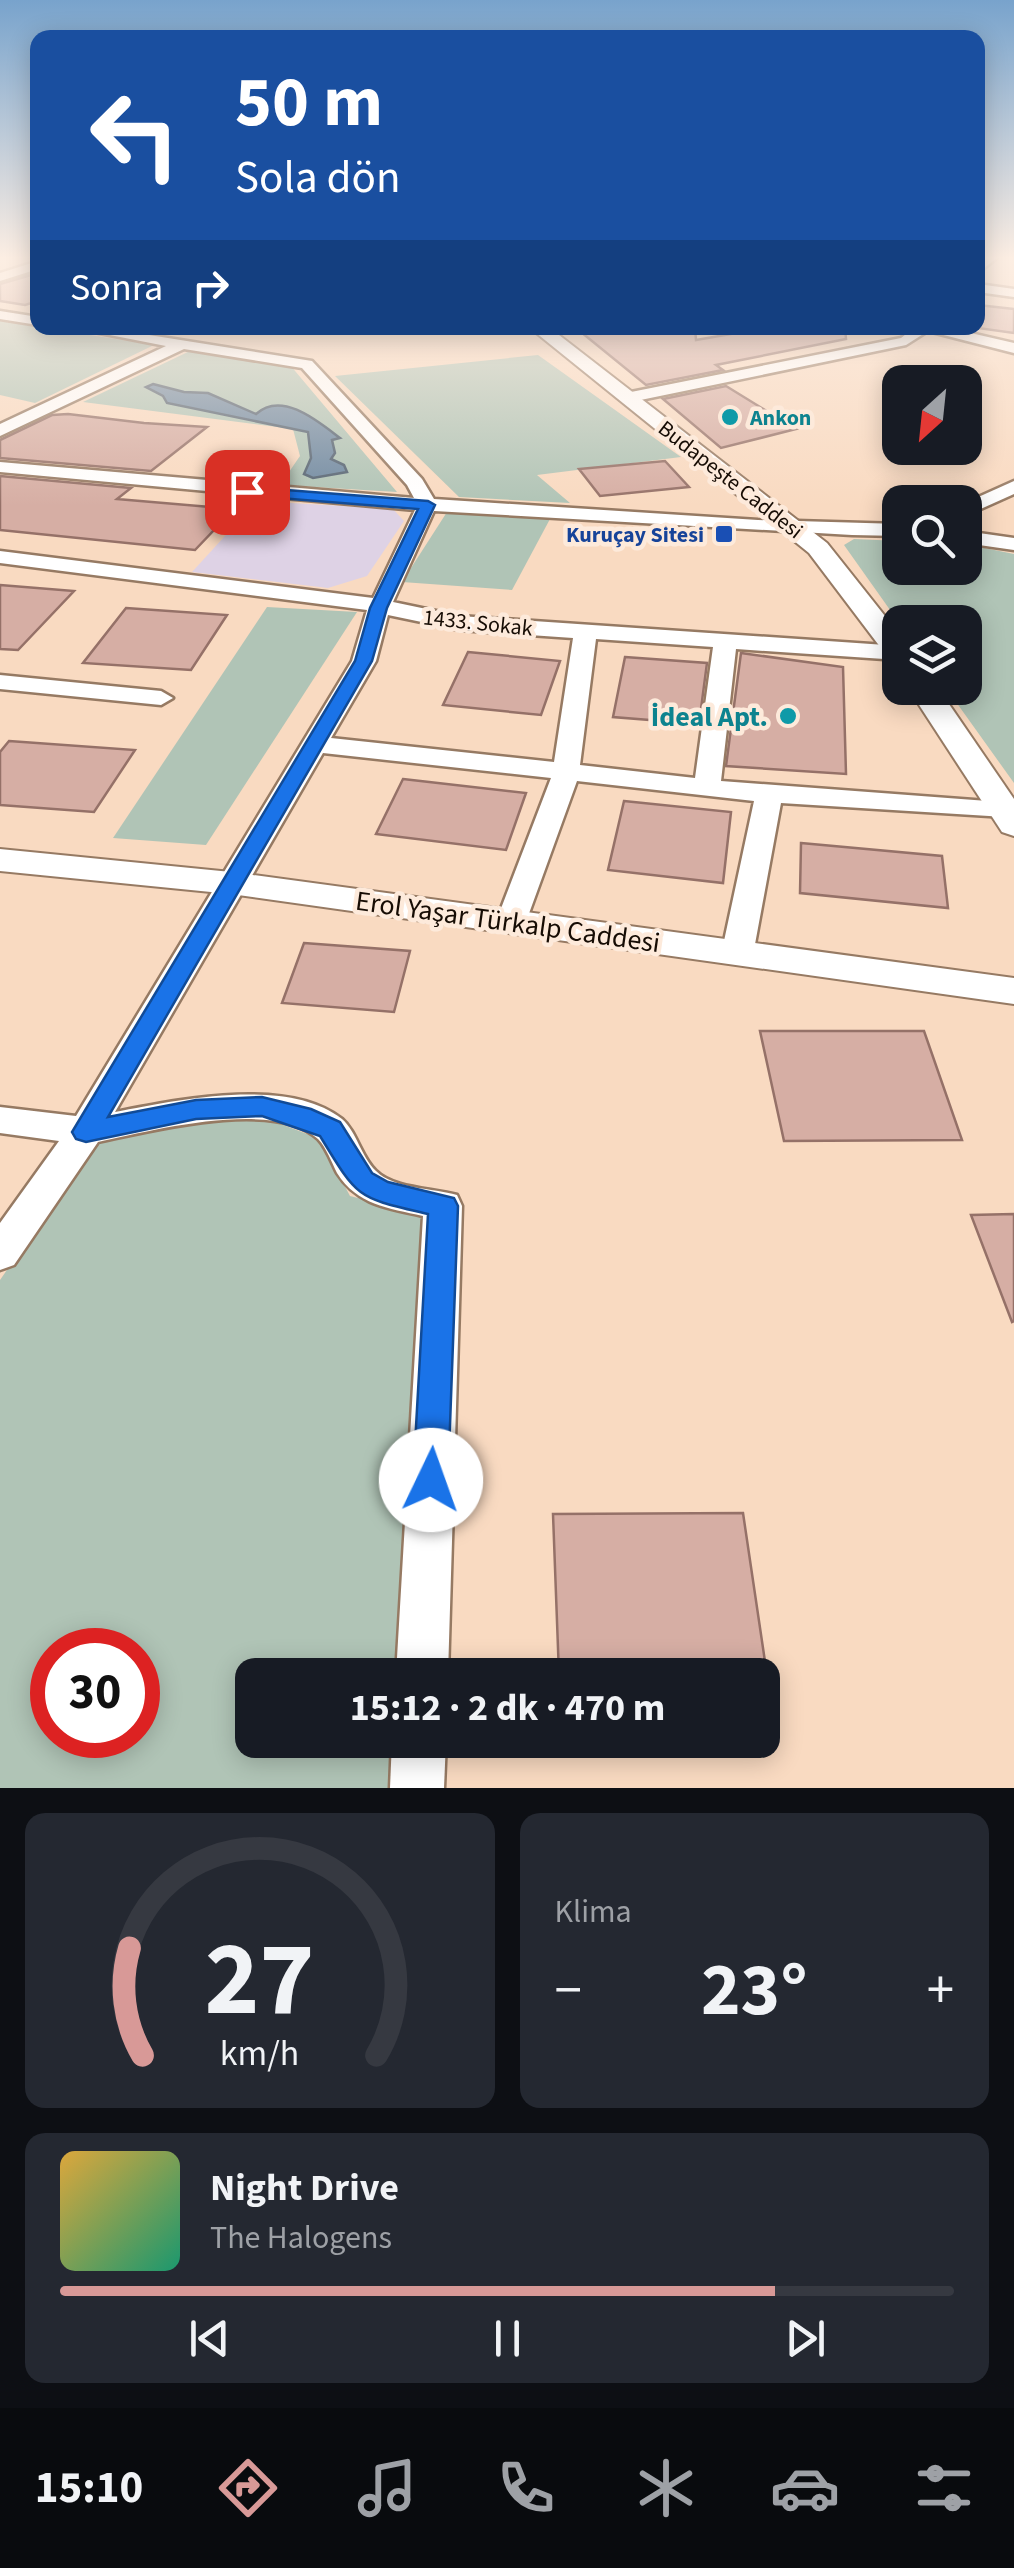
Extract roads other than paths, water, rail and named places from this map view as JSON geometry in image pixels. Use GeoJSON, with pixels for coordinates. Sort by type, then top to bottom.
{"type":"FeatureCollection","features":[{"type":"Feature","properties":{"kind":"street"},"geometry":{"type":"LineString","coordinates":[[159,339],[307,364],[415,484],[428,505]]}},
{"type":"Feature","properties":{"kind":"street"},"geometry":{"type":"LineString","coordinates":[[0,431],[192,339]]}},
{"type":"Feature","properties":{"kind":"street","name":"Budapeşte Caddesi"},"geometry":{"type":"LineString","coordinates":[[552,339],[818,548],[882,630]]}},
{"type":"Feature","properties":{"kind":"street"},"geometry":{"type":"LineString","coordinates":[[626,398],[908,339]]}},
{"type":"Feature","properties":{"kind":"street"},"geometry":{"type":"LineString","coordinates":[[979,339],[1014,348]]}},
{"type":"Feature","properties":{"kind":"street"},"geometry":{"type":"LineString","coordinates":[[0,467],[176,487],[428,505],[796,529],[882,530]]}},
{"type":"Feature","properties":{"kind":"street"},"geometry":{"type":"LineString","coordinates":[[982,502],[1014,487]]}},
{"type":"Feature","properties":{"kind":"street"},"geometry":{"type":"LineString","coordinates":[[0,1254],[86,1132],[364,661],[379,608],[428,505]]}},
{"type":"Feature","properties":{"kind":"street"},"geometry":{"type":"LineString","coordinates":[[982,539],[1014,544]]}},
{"type":"Feature","properties":{"kind":"street","name":"1433. Sokak"},"geometry":{"type":"LineString","coordinates":[[0,557],[335,597],[460,623],[882,652]]}},
{"type":"Feature","properties":{"kind":"street"},"geometry":{"type":"LineString","coordinates":[[512,919],[566,774],[585,632]]}},
{"type":"Feature","properties":{"kind":"street"},"geometry":{"type":"LineString","coordinates":[[708,787],[725,641]]}},
{"type":"Feature","properties":{"kind":"street"},"geometry":{"type":"LineString","coordinates":[[0,682],[162,698]]}},
{"type":"Feature","properties":{"kind":"street"},"geometry":{"type":"LineString","coordinates":[[934,705],[1009,817]]}},
{"type":"Feature","properties":{"kind":"street"},"geometry":{"type":"LineString","coordinates":[[315,744],[566,774],[1009,817]]}},
{"type":"Feature","properties":{"kind":"street"},"geometry":{"type":"LineString","coordinates":[[737,955],[770,794]]}},
{"type":"Feature","properties":{"kind":"street","name":"Erol Yaşar Türkalp Caddesi"},"geometry":{"type":"LineString","coordinates":[[0,860],[231,883],[512,919],[737,955],[1014,991]]}},
{"type":"Feature","properties":{"kind":"street"},"geometry":{"type":"LineString","coordinates":[[0,1120],[86,1132],[196,1110],[262,1106],[302,1116],[330,1129],[362,1181],[380,1192],[443,1206],[423,1658]]}},
{"type":"Feature","properties":{"kind":"street"},"geometry":{"type":"LineString","coordinates":[[417,1788],[418,1758]]}},
{"type":"Feature","properties":{"kind":"water"},"geometry":{"type":"Polygon","coordinates":[[[153,384],[208,393],[256,414],[277,405],[300,411],[340,438],[332,440],[335,453],[331,459],[344,465],[347,472],[313,478],[304,474],[311,458],[308,432],[167,403],[163,396],[146,387],[153,384]]]}},
{"type":"Feature","properties":{"kind":"place","name":"Ankon"},"geometry":{"type":"Point","coordinates":[730,417]}},
{"type":"Feature","properties":{"kind":"place","name":"Kuruçay Sitesi"},"geometry":{"type":"Point","coordinates":[724,534]}},
{"type":"Feature","properties":{"kind":"place","name":"İdeal Apt."},"geometry":{"type":"Point","coordinates":[788,716]}}]}
